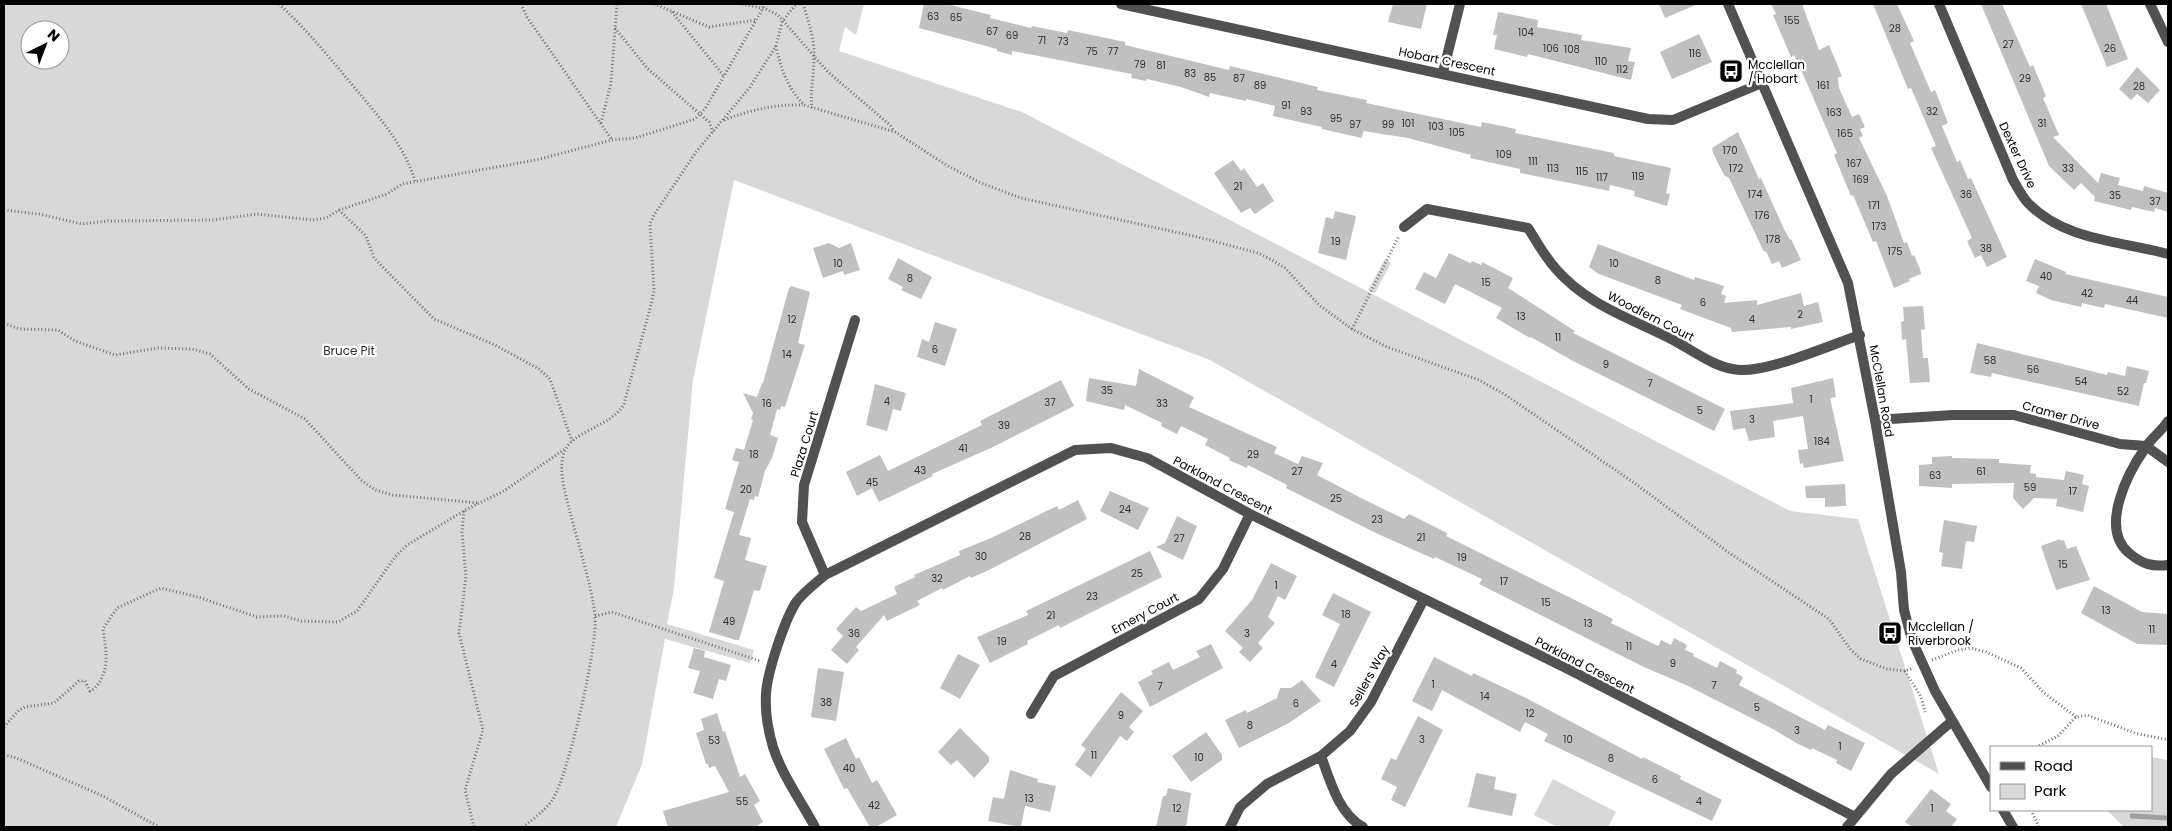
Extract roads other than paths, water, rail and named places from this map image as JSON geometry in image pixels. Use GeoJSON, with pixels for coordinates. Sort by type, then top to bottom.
{"type":"FeatureCollection","features":[{"type":"Feature","properties":{"kind":"street","name":"Hobart Crescent"},"geometry":{"type":"LineString","coordinates":[[1121,4],[1142,6],[1648,119],[1673,120],[1762,83]]}},
{"type":"Feature","properties":{"kind":"street"},"geometry":{"type":"LineString","coordinates":[[1443,72],[1460,4]]}},
{"type":"Feature","properties":{"kind":"street","name":"McClellan Road"},"geometry":{"type":"LineString","coordinates":[[1728,4],[1848,283],[1860,335],[1901,572],[1904,610],[1912,640],[1922,664],[1952,721],[1990,785]]}},
{"type":"Feature","properties":{"kind":"street","name":"Dexter Drive"},"geometry":{"type":"LineString","coordinates":[[1939,4],[2013,180],[2026,202],[2038,213],[2066,228],[2095,239],[2142,247],[2168,254]]}},
{"type":"Feature","properties":{"kind":"street"},"geometry":{"type":"LineString","coordinates":[[2150,4],[2168,42]]}},
{"type":"Feature","properties":{"kind":"street","name":"Woodfern Court"},"geometry":{"type":"LineString","coordinates":[[1404,227],[1427,209],[1528,228],[1556,269],[1584,295],[1614,314],[1654,330],[1721,366],[1740,370],[1760,369],[1860,335]]}},
{"type":"Feature","properties":{"kind":"street","name":"Plaza Court"},"geometry":{"type":"LineString","coordinates":[[825,575],[802,522],[804,485],[855,320]]}},
{"type":"Feature","properties":{"kind":"street","name":"Cramer Drive"},"geometry":{"type":"LineString","coordinates":[[1875,420],[1953,415],[2014,415],[2120,444],[2146,446]]}},
{"type":"Feature","properties":{"kind":"street"},"geometry":{"type":"LineString","coordinates":[[2168,421],[2163,430],[2146,446],[2123,489],[2117,510],[2116,528],[2124,548],[2138,560],[2154,567],[2168,566]]}},
{"type":"Feature","properties":{"kind":"street"},"geometry":{"type":"LineString","coordinates":[[2146,446],[2168,462]]}},
{"type":"Feature","properties":{"kind":"street","name":"Parkland Crescent"},"geometry":{"type":"LineString","coordinates":[[816,827],[781,767],[773,747],[766,708],[766,692],[773,665],[785,625],[797,601],[825,575],[1074,450],[1111,448],[1147,458],[1250,514],[1566,668],[1855,817]]}},
{"type":"Feature","properties":{"kind":"street","name":"Emery Court"},"geometry":{"type":"LineString","coordinates":[[1031,714],[1054,676],[1199,599],[1222,569],[1250,514]]}},
{"type":"Feature","properties":{"kind":"street","name":"Sellers Way"},"geometry":{"type":"LineString","coordinates":[[1230,827],[1240,807],[1267,784],[1321,756],[1350,732],[1371,702],[1424,599]]}},
{"type":"Feature","properties":{"kind":"street"},"geometry":{"type":"LineString","coordinates":[[1847,827],[1891,774],[1952,721]]}},
{"type":"Feature","properties":{"kind":"street"},"geometry":{"type":"LineString","coordinates":[[1321,756],[1335,794],[1356,824],[1363,827]]}},
{"type":"Feature","properties":{"kind":"street"},"geometry":{"type":"LineString","coordinates":[[2004,811],[2013,827]]}},
{"type":"Feature","properties":{"kind":"waterway"},"geometry":{"type":"LineString","coordinates":[[2132,816],[2168,818]]}},
{"type":"Feature","properties":{"kind":"place","name":"Mcclellan / Hobart"},"geometry":{"type":"Point","coordinates":[1731,71]}},
{"type":"Feature","properties":{"kind":"place","name":"Mcclellan / Riverbrook"},"geometry":{"type":"Point","coordinates":[1890,633]}},
{"type":"Feature","properties":{"kind":"park label","name":"Bruce Pit"},"geometry":{"type":"Point","coordinates":[349,350]}}]}
